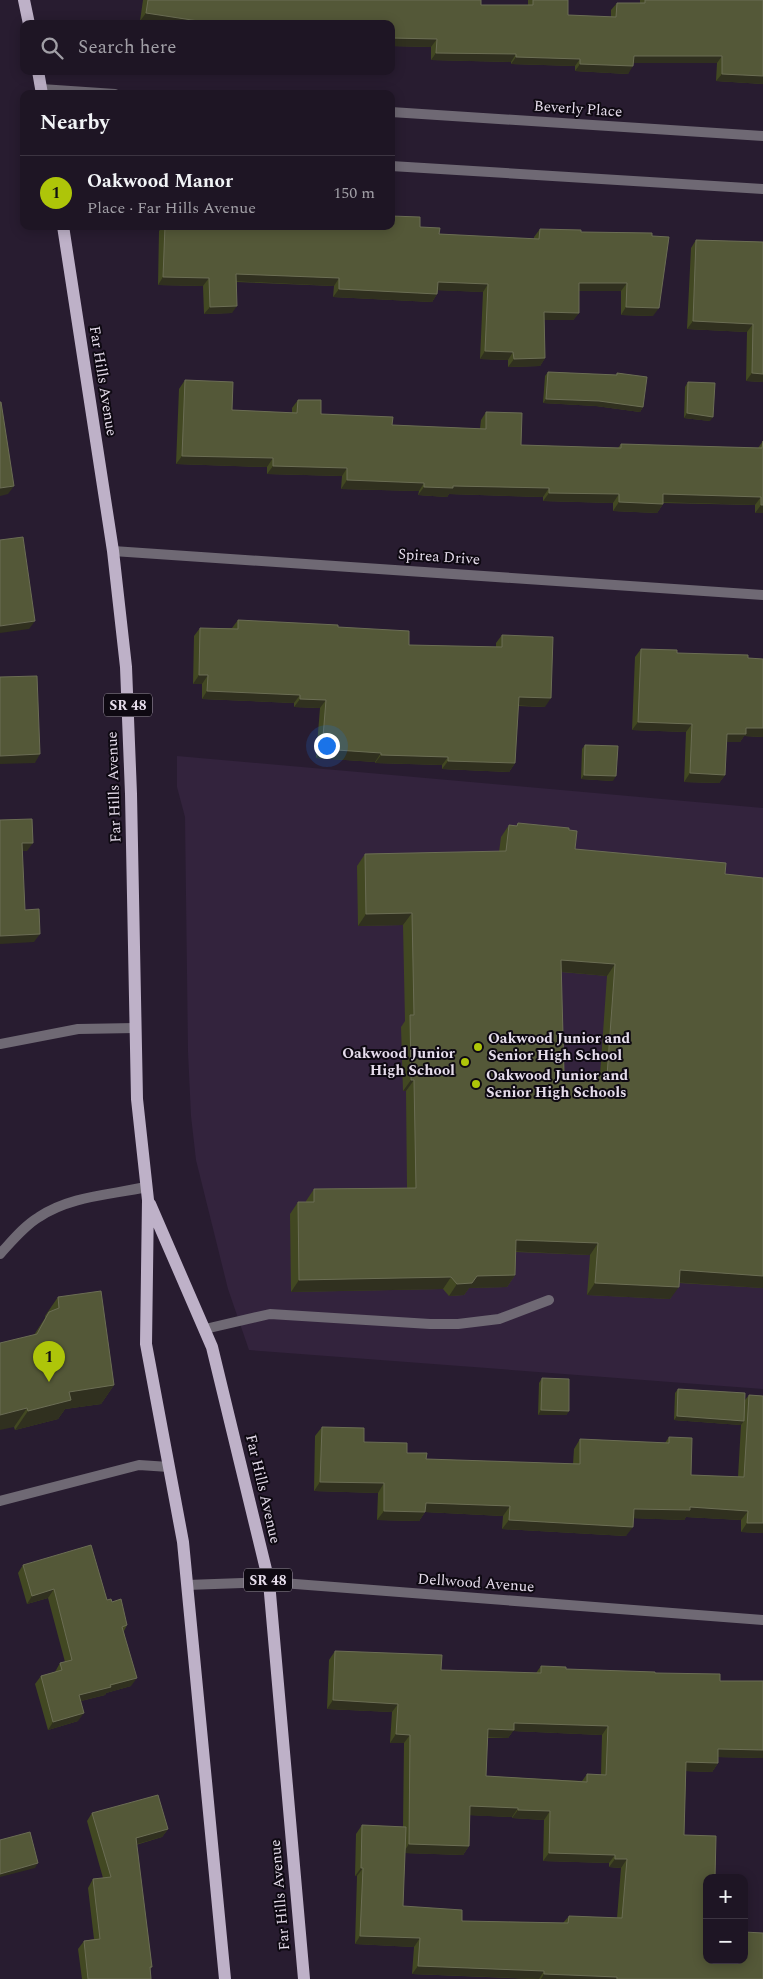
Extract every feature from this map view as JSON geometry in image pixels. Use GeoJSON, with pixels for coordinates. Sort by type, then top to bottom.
{"type":"FeatureCollection","features":[{"type":"Feature","properties":{"kind":"main road"},"geometry":{"type":"LineString","coordinates":[[24,0],[27,20]]}},
{"type":"Feature","properties":{"kind":"main road"},"geometry":{"type":"LineString","coordinates":[[39,75],[42,90]]}},
{"type":"Feature","properties":{"kind":"main road","name":"Far Hills Avenue"},"geometry":{"type":"LineString","coordinates":[[63,230],[113,551],[126,672],[131,794],[137,1099],[147,1194],[146,1344],[183,1542],[225,1979]]}},
{"type":"Feature","properties":{"kind":"main road","name":"Far Hills Avenue"},"geometry":{"type":"LineString","coordinates":[[147,1194],[212,1347],[269,1582],[304,1979]]}},
{"type":"Feature","properties":{"kind":"street","name":"Beverly Place"},"geometry":{"type":"LineString","coordinates":[[395,112],[763,136]]}},
{"type":"Feature","properties":{"kind":"street"},"geometry":{"type":"LineString","coordinates":[[395,166],[763,189]]}},
{"type":"Feature","properties":{"kind":"street","name":"Spirea Drive"},"geometry":{"type":"LineString","coordinates":[[113,551],[763,595]]}},
{"type":"Feature","properties":{"kind":"street"},"geometry":{"type":"LineString","coordinates":[[0,1044],[78,1029],[135,1028]]}},
{"type":"Feature","properties":{"kind":"street"},"geometry":{"type":"LineString","coordinates":[[0,1254],[37,1218],[54,1208],[76,1200],[147,1194]]}},
{"type":"Feature","properties":{"kind":"street"},"geometry":{"type":"LineString","coordinates":[[205,1329],[270,1314],[458,1324],[499,1319],[549,1300]]}},
{"type":"Feature","properties":{"kind":"street"},"geometry":{"type":"LineString","coordinates":[[0,1501],[139,1465],[169,1467]]}},
{"type":"Feature","properties":{"kind":"street","name":"Dellwood Avenue"},"geometry":{"type":"LineString","coordinates":[[187,1585],[269,1582],[763,1620]]}},
{"type":"Feature","properties":{"kind":"shaded area","name":"Oakwood Junior and Senior High Schools"},"geometry":{"type":"Polygon","coordinates":[[[177,756],[763,808],[763,1389],[249,1350],[228,1289],[196,1160],[191,1116],[188,1052],[185,817],[177,787],[177,756]]]}},
{"type":"Feature","properties":{"kind":"building"},"geometry":{"type":"Polygon","coordinates":[[[148,0],[481,0],[481,5],[533,5],[533,0],[568,0],[568,15],[616,17],[617,3],[645,3],[645,0],[763,0],[763,76],[722,74],[722,56],[634,56],[633,66],[580,64],[580,59],[516,57],[516,54],[436,53],[437,39],[395,38],[395,20],[192,20],[146,13],[148,0]]]}},
{"type":"Feature","properties":{"kind":"building"},"geometry":{"type":"Polygon","coordinates":[[[395,216],[420,217],[420,227],[440,228],[439,234],[539,239],[540,229],[581,230],[581,232],[652,233],[652,236],[669,237],[659,308],[626,307],[627,283],[579,283],[579,313],[544,312],[545,358],[514,359],[513,352],[485,351],[488,284],[438,282],[437,294],[339,289],[339,278],[236,274],[237,306],[210,307],[209,278],[163,277],[165,230],[395,230],[395,216]]]}},
{"type":"Feature","properties":{"kind":"building"},"geometry":{"type":"Polygon","coordinates":[[[696,240],[763,242],[763,374],[752,373],[753,324],[693,321],[696,240]]]}},
{"type":"Feature","properties":{"kind":"building"},"geometry":{"type":"Polygon","coordinates":[[[548,372],[617,375],[617,373],[647,377],[643,407],[599,401],[546,399],[548,372]]]}},
{"type":"Feature","properties":{"kind":"building"},"geometry":{"type":"Polygon","coordinates":[[[185,380],[233,382],[232,410],[297,413],[298,400],[321,400],[321,414],[393,417],[392,425],[486,429],[486,412],[522,413],[521,445],[621,448],[621,444],[762,448],[763,441],[763,505],[761,505],[761,497],[663,494],[663,504],[619,502],[619,494],[549,493],[549,488],[424,487],[424,483],[347,480],[347,468],[273,466],[273,458],[182,456],[185,380]]]}},
{"type":"Feature","properties":{"kind":"building"},"geometry":{"type":"Polygon","coordinates":[[[688,382],[715,383],[713,417],[687,413],[688,382]]]}},
{"type":"Feature","properties":{"kind":"building"},"geometry":{"type":"Polygon","coordinates":[[[0,402],[14,486],[0,488],[0,402]]]}},
{"type":"Feature","properties":{"kind":"building"},"geometry":{"type":"Polygon","coordinates":[[[23,537],[35,621],[0,626],[0,540],[23,537]]]}},
{"type":"Feature","properties":{"kind":"building"},"geometry":{"type":"Polygon","coordinates":[[[238,620],[409,631],[409,645],[502,647],[502,635],[553,637],[551,698],[519,697],[515,763],[448,761],[448,757],[381,755],[381,753],[322,749],[326,700],[300,699],[300,695],[207,691],[208,675],[199,675],[200,628],[238,629],[238,620]]]}},
{"type":"Feature","properties":{"kind":"building"},"geometry":{"type":"Polygon","coordinates":[[[641,649],[677,650],[677,653],[748,655],[748,658],[763,659],[763,728],[746,728],[746,734],[727,734],[725,775],[690,773],[692,724],[638,722],[641,649]]]}},
{"type":"Feature","properties":{"kind":"building"},"geometry":{"type":"Polygon","coordinates":[[[37,676],[40,754],[0,756],[0,677],[37,676]]]}},
{"type":"Feature","properties":{"kind":"building"},"geometry":{"type":"Polygon","coordinates":[[[585,745],[618,746],[616,776],[584,775],[585,745]]]}},
{"type":"Feature","properties":{"kind":"building"},"geometry":{"type":"Polygon","coordinates":[[[32,819],[33,843],[22,843],[25,910],[39,909],[40,934],[0,936],[0,820],[32,819]]]}},
{"type":"Feature","properties":{"kind":"building","name":"Oakwood Junior and Senior High School"},"geometry":{"type":"Polygon","coordinates":[[[518,823],[569,828],[569,830],[577,831],[575,849],[726,863],[725,874],[763,878],[763,1276],[680,1270],[679,1287],[595,1283],[598,1243],[516,1240],[515,1275],[477,1276],[472,1283],[457,1284],[451,1277],[299,1280],[298,1202],[314,1202],[314,1189],[416,1188],[414,1080],[411,1080],[410,1015],[414,1015],[412,913],[366,914],[365,854],[506,851],[509,825],[517,826],[518,823]],[[561,960],[564,1073],[607,1076],[615,964],[561,960]]]}},
{"type":"Feature","properties":{"kind":"building"},"geometry":{"type":"Polygon","coordinates":[[[101,1291],[114,1385],[69,1392],[71,1400],[28,1411],[27,1408],[0,1415],[0,1343],[37,1334],[49,1312],[59,1308],[58,1297],[101,1291]]]}},
{"type":"Feature","properties":{"kind":"building"},"geometry":{"type":"Polygon","coordinates":[[[542,1378],[569,1379],[569,1411],[541,1410],[542,1378]]]}},
{"type":"Feature","properties":{"kind":"building"},"geometry":{"type":"Polygon","coordinates":[[[678,1389],[745,1393],[744,1421],[677,1416],[678,1389]]]}},
{"type":"Feature","properties":{"kind":"building"},"geometry":{"type":"Polygon","coordinates":[[[749,1395],[763,1396],[763,1523],[747,1523],[748,1511],[690,1507],[690,1510],[634,1509],[633,1527],[509,1520],[510,1506],[426,1503],[425,1512],[384,1511],[384,1483],[320,1482],[322,1427],[364,1428],[364,1442],[407,1443],[407,1453],[427,1453],[426,1459],[580,1464],[580,1439],[669,1443],[669,1437],[692,1438],[691,1475],[744,1477],[749,1395]]]}},
{"type":"Feature","properties":{"kind":"building"},"geometry":{"type":"Polygon","coordinates":[[[91,1545],[107,1600],[111,1599],[112,1602],[121,1599],[127,1625],[122,1627],[137,1678],[79,1695],[84,1713],[53,1722],[41,1676],[62,1670],[60,1663],[72,1660],[54,1589],[32,1596],[23,1565],[91,1545]]]}},
{"type":"Feature","properties":{"kind":"building"},"geometry":{"type":"Polygon","coordinates":[[[335,1651],[442,1655],[441,1670],[541,1673],[541,1666],[655,1673],[720,1674],[720,1681],[763,1681],[763,1750],[718,1749],[718,1763],[686,1762],[684,1835],[716,1836],[715,1874],[703,1874],[703,1964],[748,1964],[748,1932],[763,1933],[763,1979],[617,1979],[617,1977],[544,1974],[544,1971],[418,1966],[420,1938],[360,1936],[363,1868],[361,1868],[362,1825],[406,1827],[403,1906],[462,1910],[462,1921],[568,1923],[569,1916],[622,1918],[627,1859],[615,1859],[615,1855],[549,1853],[550,1811],[470,1806],[469,1846],[409,1844],[410,1735],[396,1734],[398,1704],[333,1700],[335,1651]],[[514,1723],[514,1730],[488,1729],[486,1776],[587,1782],[587,1774],[606,1775],[608,1726],[514,1723]]]}},
{"type":"Feature","properties":{"kind":"building"},"geometry":{"type":"Polygon","coordinates":[[[158,1795],[168,1829],[136,1838],[152,1967],[150,1967],[151,1979],[88,1979],[84,1941],[100,1939],[93,1879],[111,1877],[92,1813],[158,1795]]]}},
{"type":"Feature","properties":{"kind":"building"},"geometry":{"type":"Polygon","coordinates":[[[30,1832],[38,1863],[0,1874],[0,1840],[30,1832]]]}},
{"type":"Feature","properties":{"kind":"place","name":"Oakwood Junior and Senior High School"},"geometry":{"type":"Point","coordinates":[478,1047]}},
{"type":"Feature","properties":{"kind":"place","name":"Oakwood Junior High School"},"geometry":{"type":"Point","coordinates":[465,1062]}},
{"type":"Feature","properties":{"kind":"place","name":"Oakwood Junior and Senior High Schools"},"geometry":{"type":"Point","coordinates":[476,1084]}},
{"type":"Feature","properties":{"kind":"place","name":"Oakwood Manor"},"geometry":{"type":"Point","coordinates":[49,1382]}}]}
